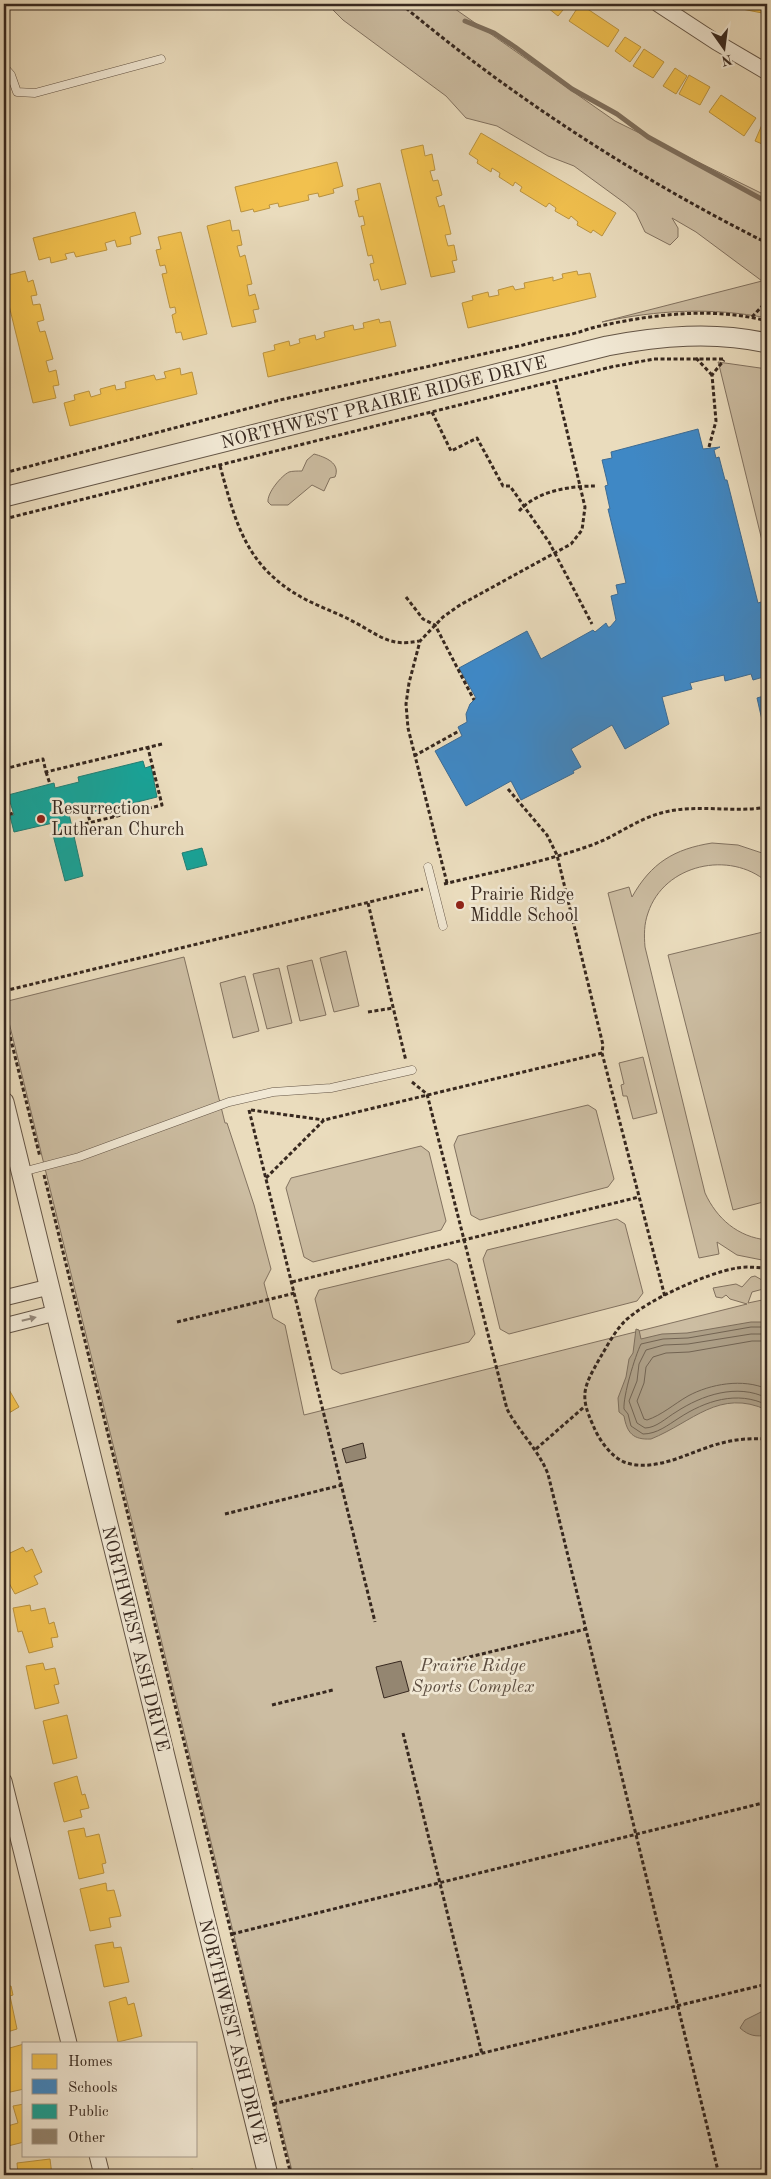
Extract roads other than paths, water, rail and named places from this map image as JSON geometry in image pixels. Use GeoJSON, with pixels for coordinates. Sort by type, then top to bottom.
{"type":"FeatureCollection","features":[{"type":"Feature","properties":{"kind":"street"},"geometry":{"type":"LineString","coordinates":[[658,4],[674,8],[716,42],[767,72]]}},
{"type":"Feature","properties":{"kind":"street","name":"NORTHWEST PRAIRIE RIDGE DRIVE"},"geometry":{"type":"LineString","coordinates":[[4,498],[607,346],[648,339],[685,336],[725,337],[767,343]]}},
{"type":"Feature","properties":{"kind":"street","name":"NORTHWEST ASH DRIVE"},"geometry":{"type":"LineString","coordinates":[[4,1102],[268,2175]]}},
{"type":"Feature","properties":{"kind":"street"},"geometry":{"type":"LineString","coordinates":[[4,1298],[49,1287]]}},
{"type":"Feature","properties":{"kind":"street"},"geometry":{"type":"LineString","coordinates":[[4,1326],[55,1313]]}},
{"type":"Feature","properties":{"kind":"street"},"geometry":{"type":"LineString","coordinates":[[4,1781],[69,2042]]}},
{"type":"Feature","properties":{"kind":"street"},"geometry":{"type":"LineString","coordinates":[[97,2156],[102,2175]]}},
{"type":"Feature","properties":{"kind":"lane"},"geometry":{"type":"LineString","coordinates":[[4,67],[11,75],[17,92],[35,93],[161,59]]}},
{"type":"Feature","properties":{"kind":"lane"},"geometry":{"type":"LineString","coordinates":[[428,868],[443,926]]}},
{"type":"Feature","properties":{"kind":"lane"},"geometry":{"type":"LineString","coordinates":[[20,1173],[78,1157],[229,1102],[273,1092],[331,1088],[410,1070]]}},
{"type":"Feature","properties":{"kind":"water"},"geometry":{"type":"Polygon","coordinates":[[[751,1322],[767,1322],[767,1410],[750,1404],[720,1405],[651,1439],[635,1437],[629,1431],[624,1416],[619,1412],[618,1398],[626,1377],[629,1359],[633,1353],[636,1329],[639,1330],[641,1339],[662,1334],[687,1333],[751,1322]]]}},
{"type":"Feature","properties":{"kind":"water"},"geometry":{"type":"Polygon","coordinates":[[[767,2009],[767,2035],[753,2035],[746,2033],[740,2028],[745,2020],[767,2009]]]}},
{"type":"Feature","properties":{"kind":"waterway"},"geometry":{"type":"LineString","coordinates":[[465,21],[494,33],[572,89],[617,114],[648,137],[767,202]]}},
{"type":"Feature","properties":{"kind":"place","name":"Resurrection Lutheran Church"},"geometry":{"type":"Point","coordinates":[41,819]}},
{"type":"Feature","properties":{"kind":"place","name":"Prairie Ridge Middle School"},"geometry":{"type":"Point","coordinates":[460,905]}},
{"type":"Feature","properties":{"kind":"park label","name":"Prairie Ridge Sports Complex"},"geometry":{"type":"Point","coordinates":[473,1676]}}]}
